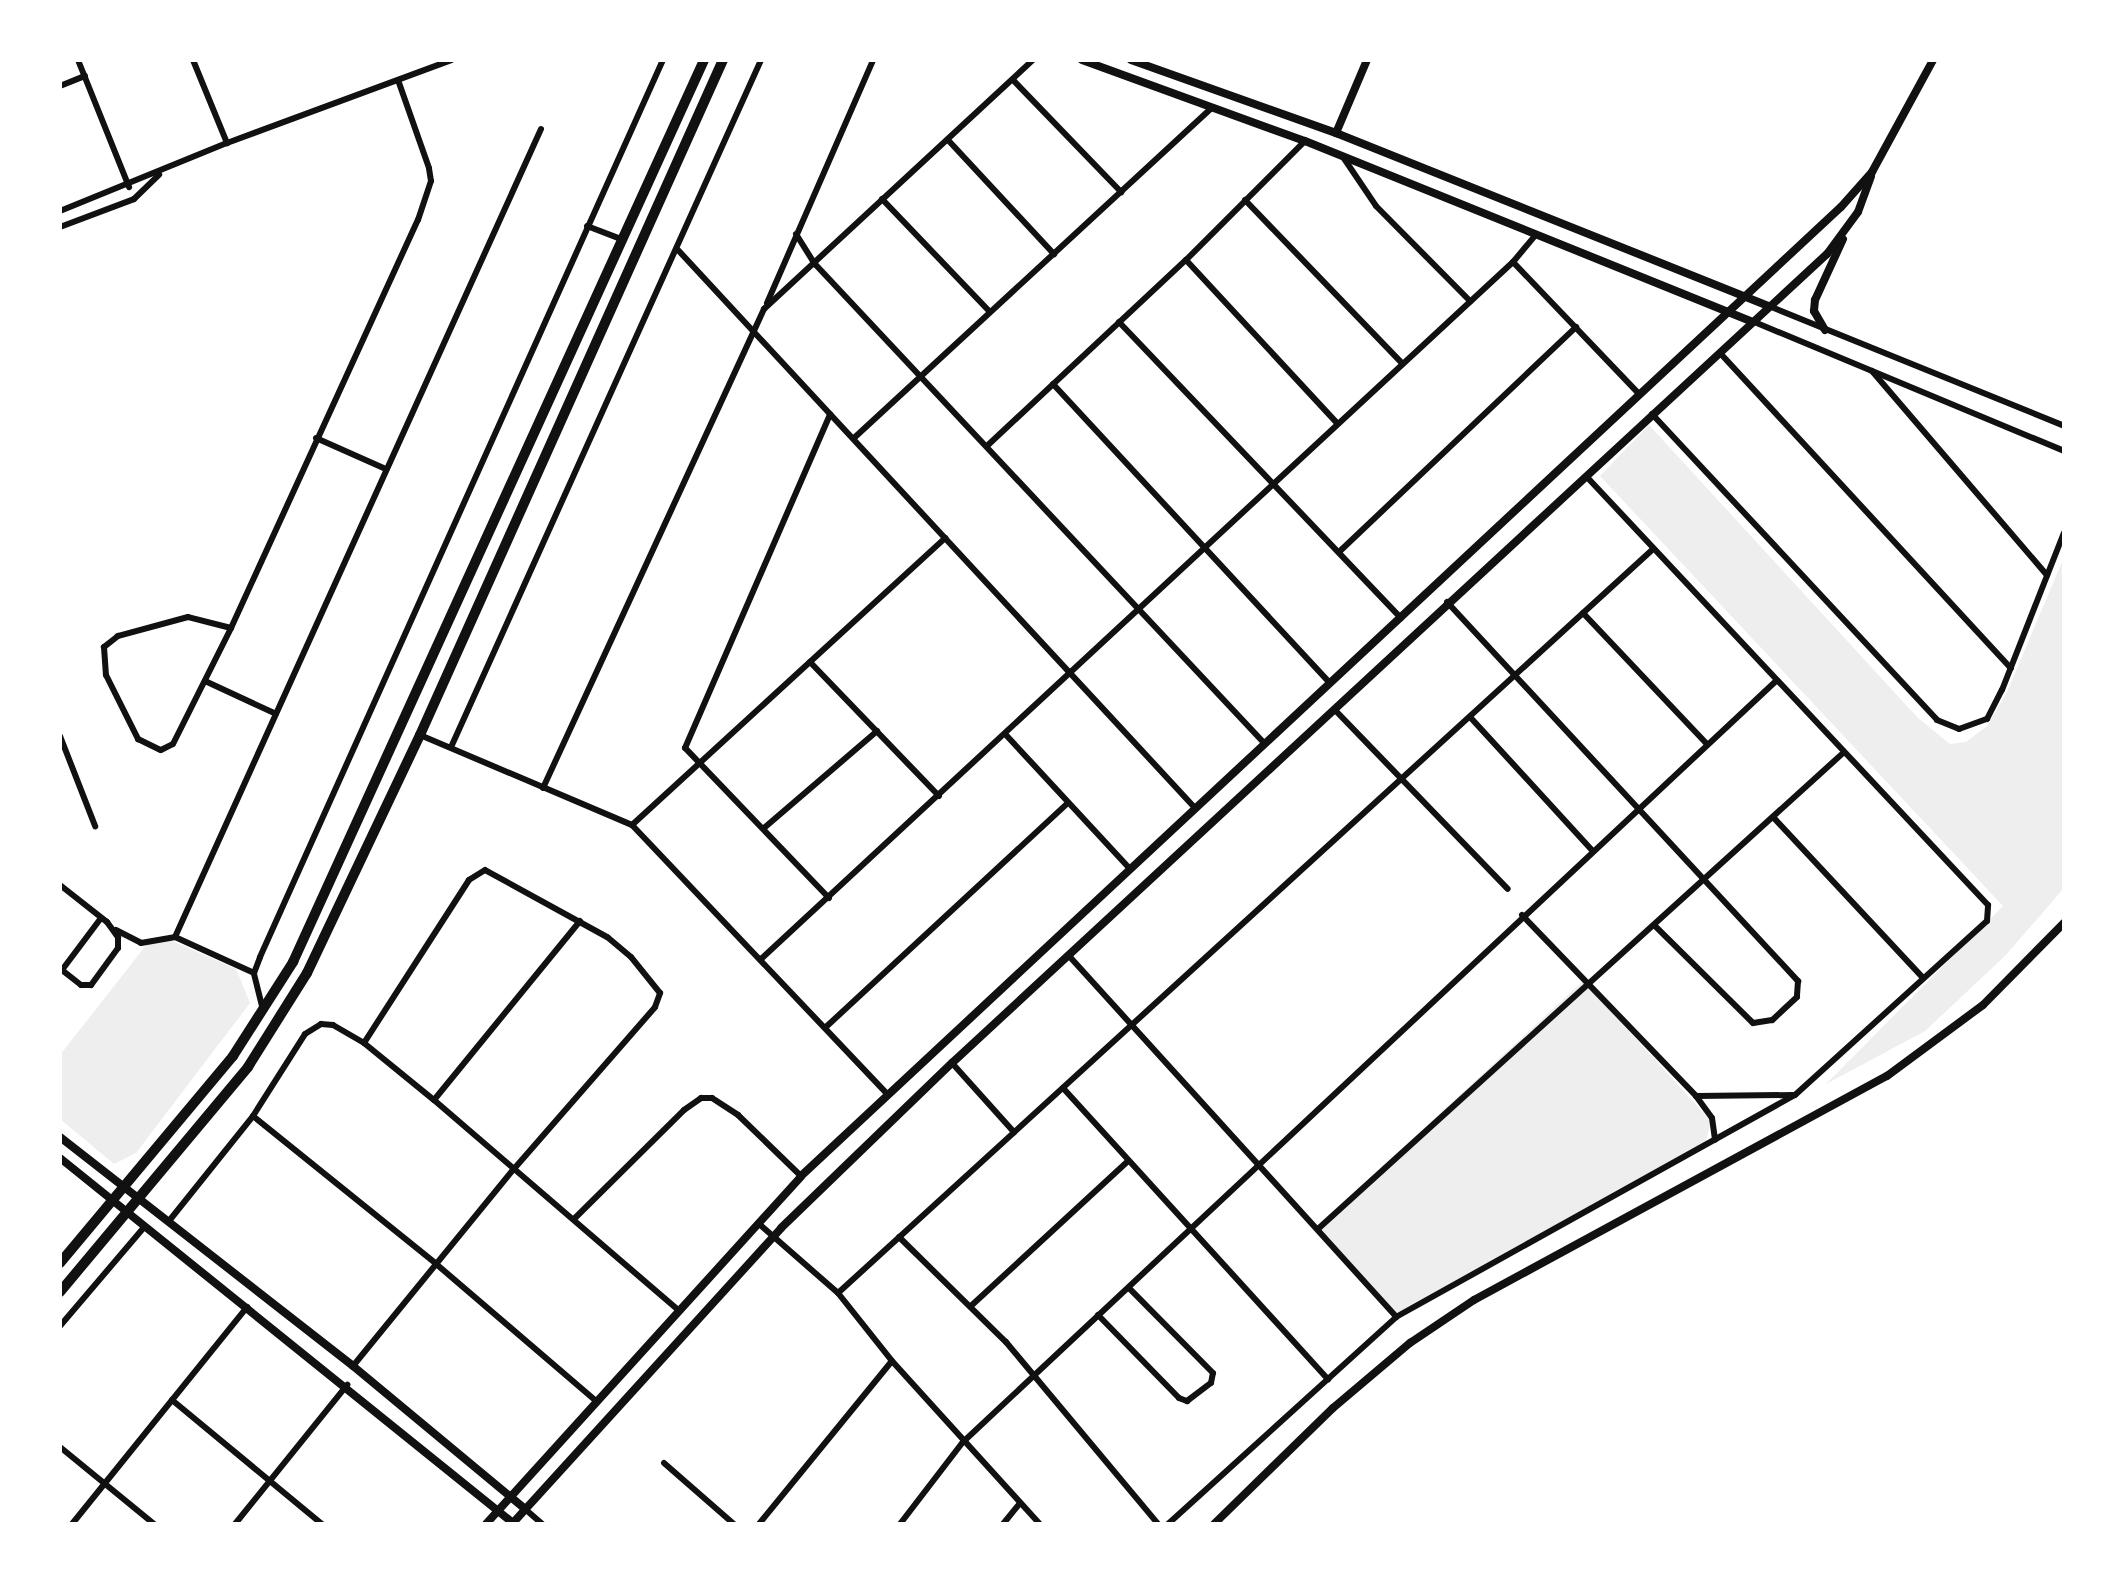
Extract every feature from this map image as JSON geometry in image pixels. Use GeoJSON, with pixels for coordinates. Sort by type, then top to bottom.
{"type":"FeatureCollection","features":[{"type":"Feature","properties":{"kind":"main road"},"geometry":{"type":"LineString","coordinates":[[60,1263],[191,1109],[264,1011],[319,908],[704,60]]}},
{"type":"Feature","properties":{"kind":"main road"},"geometry":{"type":"LineString","coordinates":[[60,1292],[248,1067],[308,973],[420,735],[723,60]]}},
{"type":"Feature","properties":{"kind":"street"},"geometry":{"type":"LineString","coordinates":[[78,60],[128,186]]}},
{"type":"Feature","properties":{"kind":"street"},"geometry":{"type":"LineString","coordinates":[[193,60],[227,143]]}},
{"type":"Feature","properties":{"kind":"street"},"geometry":{"type":"LineString","coordinates":[[60,211],[227,143],[451,60]]}},
{"type":"Feature","properties":{"kind":"street"},"geometry":{"type":"LineString","coordinates":[[264,1011],[254,973],[663,60]]}},
{"type":"Feature","properties":{"kind":"street"},"geometry":{"type":"LineString","coordinates":[[452,746],[762,60]]}},
{"type":"Feature","properties":{"kind":"street"},"geometry":{"type":"LineString","coordinates":[[543,788],[764,309],[872,60]]}},
{"type":"Feature","properties":{"kind":"street"},"geometry":{"type":"LineString","coordinates":[[764,309],[1033,60]]}},
{"type":"Feature","properties":{"kind":"street"},"geometry":{"type":"LineString","coordinates":[[1082,60],[1440,195],[1870,368],[2064,451]]}},
{"type":"Feature","properties":{"kind":"street"},"geometry":{"type":"LineString","coordinates":[[1117,74],[1122,60]]}},
{"type":"Feature","properties":{"kind":"street"},"geometry":{"type":"LineString","coordinates":[[1131,60],[1336,133],[2064,426]]}},
{"type":"Feature","properties":{"kind":"street"},"geometry":{"type":"LineString","coordinates":[[1336,133],[1367,60]]}},
{"type":"Feature","properties":{"kind":"street"},"geometry":{"type":"LineString","coordinates":[[1825,330],[1817,321],[1814,300],[1872,172],[1933,60]]}},
{"type":"Feature","properties":{"kind":"street"},"geometry":{"type":"LineString","coordinates":[[60,86],[85,76]]}},
{"type":"Feature","properties":{"kind":"street"},"geometry":{"type":"LineString","coordinates":[[231,628],[188,618],[118,636],[104,647],[106,675],[126,723],[138,739],[160,750],[173,744],[231,628],[418,220],[431,181],[398,80]]}},
{"type":"Feature","properties":{"kind":"street"},"geometry":{"type":"LineString","coordinates":[[1012,80],[1121,192]]}},
{"type":"Feature","properties":{"kind":"street"},"geometry":{"type":"LineString","coordinates":[[854,438],[1212,107]]}},
{"type":"Feature","properties":{"kind":"street"},"geometry":{"type":"LineString","coordinates":[[175,937],[541,129]]}},
{"type":"Feature","properties":{"kind":"street"},"geometry":{"type":"LineString","coordinates":[[948,140],[1054,254]]}},
{"type":"Feature","properties":{"kind":"street"},"geometry":{"type":"LineString","coordinates":[[988,445],[1186,260],[1305,142]]}},
{"type":"Feature","properties":{"kind":"street"},"geometry":{"type":"LineString","coordinates":[[1342,156],[1376,206],[1470,301]]}},
{"type":"Feature","properties":{"kind":"street"},"geometry":{"type":"LineString","coordinates":[[60,227],[134,199],[161,172]]}},
{"type":"Feature","properties":{"kind":"street"},"geometry":{"type":"LineString","coordinates":[[486,1524],[801,1176],[1841,207],[1872,172]]}},
{"type":"Feature","properties":{"kind":"street"},"geometry":{"type":"LineString","coordinates":[[1440,195],[1448,177]]}},
{"type":"Feature","properties":{"kind":"street"},"geometry":{"type":"LineString","coordinates":[[882,200],[990,312]]}},
{"type":"Feature","properties":{"kind":"street"},"geometry":{"type":"LineString","coordinates":[[1245,200],[1402,363]]}},
{"type":"Feature","properties":{"kind":"street"},"geometry":{"type":"LineString","coordinates":[[587,226],[623,240]]}},
{"type":"Feature","properties":{"kind":"street"},"geometry":{"type":"LineString","coordinates":[[60,1158],[346,1385],[513,1524],[773,1237],[952,1063],[1846,232]]}},
{"type":"Feature","properties":{"kind":"street"},"geometry":{"type":"LineString","coordinates":[[796,234],[815,264],[1265,744]]}},
{"type":"Feature","properties":{"kind":"street"},"geometry":{"type":"LineString","coordinates":[[761,959],[1513,262],[1536,235]]}},
{"type":"Feature","properties":{"kind":"street"},"geometry":{"type":"LineString","coordinates":[[678,250],[1196,808]]}},
{"type":"Feature","properties":{"kind":"street"},"geometry":{"type":"LineString","coordinates":[[1186,260],[1337,424]]}},
{"type":"Feature","properties":{"kind":"street"},"geometry":{"type":"LineString","coordinates":[[1513,262],[1639,394]]}},
{"type":"Feature","properties":{"kind":"street"},"geometry":{"type":"LineString","coordinates":[[1119,322],[1400,618]]}},
{"type":"Feature","properties":{"kind":"street"},"geometry":{"type":"LineString","coordinates":[[1339,552],[1576,327]]}},
{"type":"Feature","properties":{"kind":"street"},"geometry":{"type":"LineString","coordinates":[[1718,351],[2011,668]]}},
{"type":"Feature","properties":{"kind":"street"},"geometry":{"type":"LineString","coordinates":[[1870,368],[2048,575]]}},
{"type":"Feature","properties":{"kind":"street"},"geometry":{"type":"LineString","coordinates":[[1053,384],[1330,683]]}},
{"type":"Feature","properties":{"kind":"street"},"geometry":{"type":"LineString","coordinates":[[1651,413],[1937,720],[1960,729],[1986,719],[2011,668],[2064,533]]}},
{"type":"Feature","properties":{"kind":"street"},"geometry":{"type":"LineString","coordinates":[[829,898],[685,748],[830,414]]}},
{"type":"Feature","properties":{"kind":"street"},"geometry":{"type":"LineString","coordinates":[[316,438],[386,469]]}},
{"type":"Feature","properties":{"kind":"street"},"geometry":{"type":"LineString","coordinates":[[1168,1524],[1396,1317],[1794,1095],[1988,921],[1988,905],[1842,754],[1585,474]]}},
{"type":"Feature","properties":{"kind":"street"},"geometry":{"type":"LineString","coordinates":[[632,825],[946,538]]}},
{"type":"Feature","properties":{"kind":"street"},"geometry":{"type":"LineString","coordinates":[[838,1292],[1654,549]]}},
{"type":"Feature","properties":{"kind":"street"},"geometry":{"type":"LineString","coordinates":[[1448,602],[1798,981],[1797,997],[1772,1020],[1753,1023],[1654,925]]}},
{"type":"Feature","properties":{"kind":"street"},"geometry":{"type":"LineString","coordinates":[[1583,613],[1708,744]]}},
{"type":"Feature","properties":{"kind":"street"},"geometry":{"type":"LineString","coordinates":[[810,662],[939,796]]}},
{"type":"Feature","properties":{"kind":"street"},"geometry":{"type":"LineString","coordinates":[[205,680],[276,714]]}},
{"type":"Feature","properties":{"kind":"street"},"geometry":{"type":"LineString","coordinates":[[900,1524],[963,1442],[1776,681]]}},
{"type":"Feature","properties":{"kind":"street"},"geometry":{"type":"LineString","coordinates":[[1333,708],[1508,890]]}},
{"type":"Feature","properties":{"kind":"street"},"geometry":{"type":"LineString","coordinates":[[1470,717],[1594,852]]}},
{"type":"Feature","properties":{"kind":"street"},"geometry":{"type":"LineString","coordinates":[[764,828],[877,732]]}},
{"type":"Feature","properties":{"kind":"street"},"geometry":{"type":"LineString","coordinates":[[420,735],[632,825],[827,1026],[888,1095]]}},
{"type":"Feature","properties":{"kind":"street"},"geometry":{"type":"LineString","coordinates":[[1006,735],[1130,869]]}},
{"type":"Feature","properties":{"kind":"street"},"geometry":{"type":"LineString","coordinates":[[60,736],[94,826]]}},
{"type":"Feature","properties":{"kind":"street"},"geometry":{"type":"LineString","coordinates":[[1319,1228],[1842,754]]}},
{"type":"Feature","properties":{"kind":"street"},"geometry":{"type":"LineString","coordinates":[[827,1026],[1068,802]]}},
{"type":"Feature","properties":{"kind":"street"},"geometry":{"type":"LineString","coordinates":[[1773,817],[1922,978]]}},
{"type":"Feature","properties":{"kind":"street"},"geometry":{"type":"LineString","coordinates":[[353,1366],[435,1263],[659,1000],[658,986],[631,957],[580,921],[492,870],[477,872],[364,1043]]}},
{"type":"Feature","properties":{"kind":"street"},"geometry":{"type":"LineString","coordinates":[[60,885],[115,930],[141,944],[175,937],[254,973]]}},
{"type":"Feature","properties":{"kind":"street"},"geometry":{"type":"LineString","coordinates":[[1522,916],[1696,1096],[1712,1118],[1715,1140]]}},
{"type":"Feature","properties":{"kind":"street"},"geometry":{"type":"LineString","coordinates":[[101,918],[61,969],[81,985],[91,985],[118,948],[115,930]]}},
{"type":"Feature","properties":{"kind":"street"},"geometry":{"type":"LineString","coordinates":[[434,1100],[580,921]]}},
{"type":"Feature","properties":{"kind":"street"},"geometry":{"type":"LineString","coordinates":[[1214,1524],[1333,1408],[1410,1344],[1474,1300],[1888,1076],[1983,1005],[2064,923]]}},
{"type":"Feature","properties":{"kind":"street"},"geometry":{"type":"LineString","coordinates":[[1070,957],[1396,1317]]}},
{"type":"Feature","properties":{"kind":"street"},"geometry":{"type":"LineString","coordinates":[[170,1220],[253,1116],[313,1027],[333,1025],[364,1043],[434,1100],[677,1309]]}},
{"type":"Feature","properties":{"kind":"street"},"geometry":{"type":"LineString","coordinates":[[952,1063],[1014,1132]]}},
{"type":"Feature","properties":{"kind":"street"},"geometry":{"type":"LineString","coordinates":[[1062,1088],[1328,1379]]}},
{"type":"Feature","properties":{"kind":"street"},"geometry":{"type":"LineString","coordinates":[[1696,1096],[1794,1095]]}},
{"type":"Feature","properties":{"kind":"street"},"geometry":{"type":"LineString","coordinates":[[574,1220],[684,1110],[701,1098],[712,1098],[738,1115],[801,1176]]}},
{"type":"Feature","properties":{"kind":"street"},"geometry":{"type":"LineString","coordinates":[[253,1116],[435,1263],[595,1400]]}},
{"type":"Feature","properties":{"kind":"street"},"geometry":{"type":"LineString","coordinates":[[60,1137],[353,1366],[542,1524]]}},
{"type":"Feature","properties":{"kind":"street"},"geometry":{"type":"LineString","coordinates":[[972,1305],[1128,1162]]}},
{"type":"Feature","properties":{"kind":"street"},"geometry":{"type":"LineString","coordinates":[[757,1222],[838,1292],[963,1442],[1040,1524]]}},
{"type":"Feature","properties":{"kind":"street"},"geometry":{"type":"LineString","coordinates":[[60,1326],[146,1225]]}},
{"type":"Feature","properties":{"kind":"street"},"geometry":{"type":"LineString","coordinates":[[899,1237],[972,1305],[1158,1524]]}},
{"type":"Feature","properties":{"kind":"street"},"geometry":{"type":"LineString","coordinates":[[1098,1316],[1179,1398],[1188,1401],[1198,1396],[1211,1383],[1213,1373],[1129,1288]]}},
{"type":"Feature","properties":{"kind":"street"},"geometry":{"type":"LineString","coordinates":[[72,1524],[248,1306]]}},
{"type":"Feature","properties":{"kind":"street"},"geometry":{"type":"LineString","coordinates":[[759,1524],[892,1360]]}},
{"type":"Feature","properties":{"kind":"street"},"geometry":{"type":"LineString","coordinates":[[235,1524],[346,1385]]}},
{"type":"Feature","properties":{"kind":"street"},"geometry":{"type":"LineString","coordinates":[[172,1400],[322,1524]]}},
{"type":"Feature","properties":{"kind":"street"},"geometry":{"type":"LineString","coordinates":[[60,1448],[154,1524]]}},
{"type":"Feature","properties":{"kind":"street"},"geometry":{"type":"LineString","coordinates":[[664,1463],[734,1524]]}},
{"type":"Feature","properties":{"kind":"street"},"geometry":{"type":"LineString","coordinates":[[1002,1524],[1020,1502]]}},
{"type":"Feature","properties":{"kind":"shaded area"},"geometry":{"type":"Polygon","coordinates":[[[1649,425],[1918,718],[1950,744],[1966,742],[1987,726],[2007,692],[2064,557],[2064,888],[2005,956],[1925,1031],[1826,1084],[2003,906],[1600,476],[1649,425]]]}},
{"type":"Feature","properties":{"kind":"shaded area"},"geometry":{"type":"Polygon","coordinates":[[[168,939],[236,969],[250,1003],[136,1153],[114,1164],[60,1119],[60,1055],[147,944],[168,939]]]}},
{"type":"Feature","properties":{"kind":"shaded area"},"geometry":{"type":"Polygon","coordinates":[[[1583,981],[1711,1121],[1706,1141],[1397,1317],[1316,1228],[1583,981]]]}}]}
